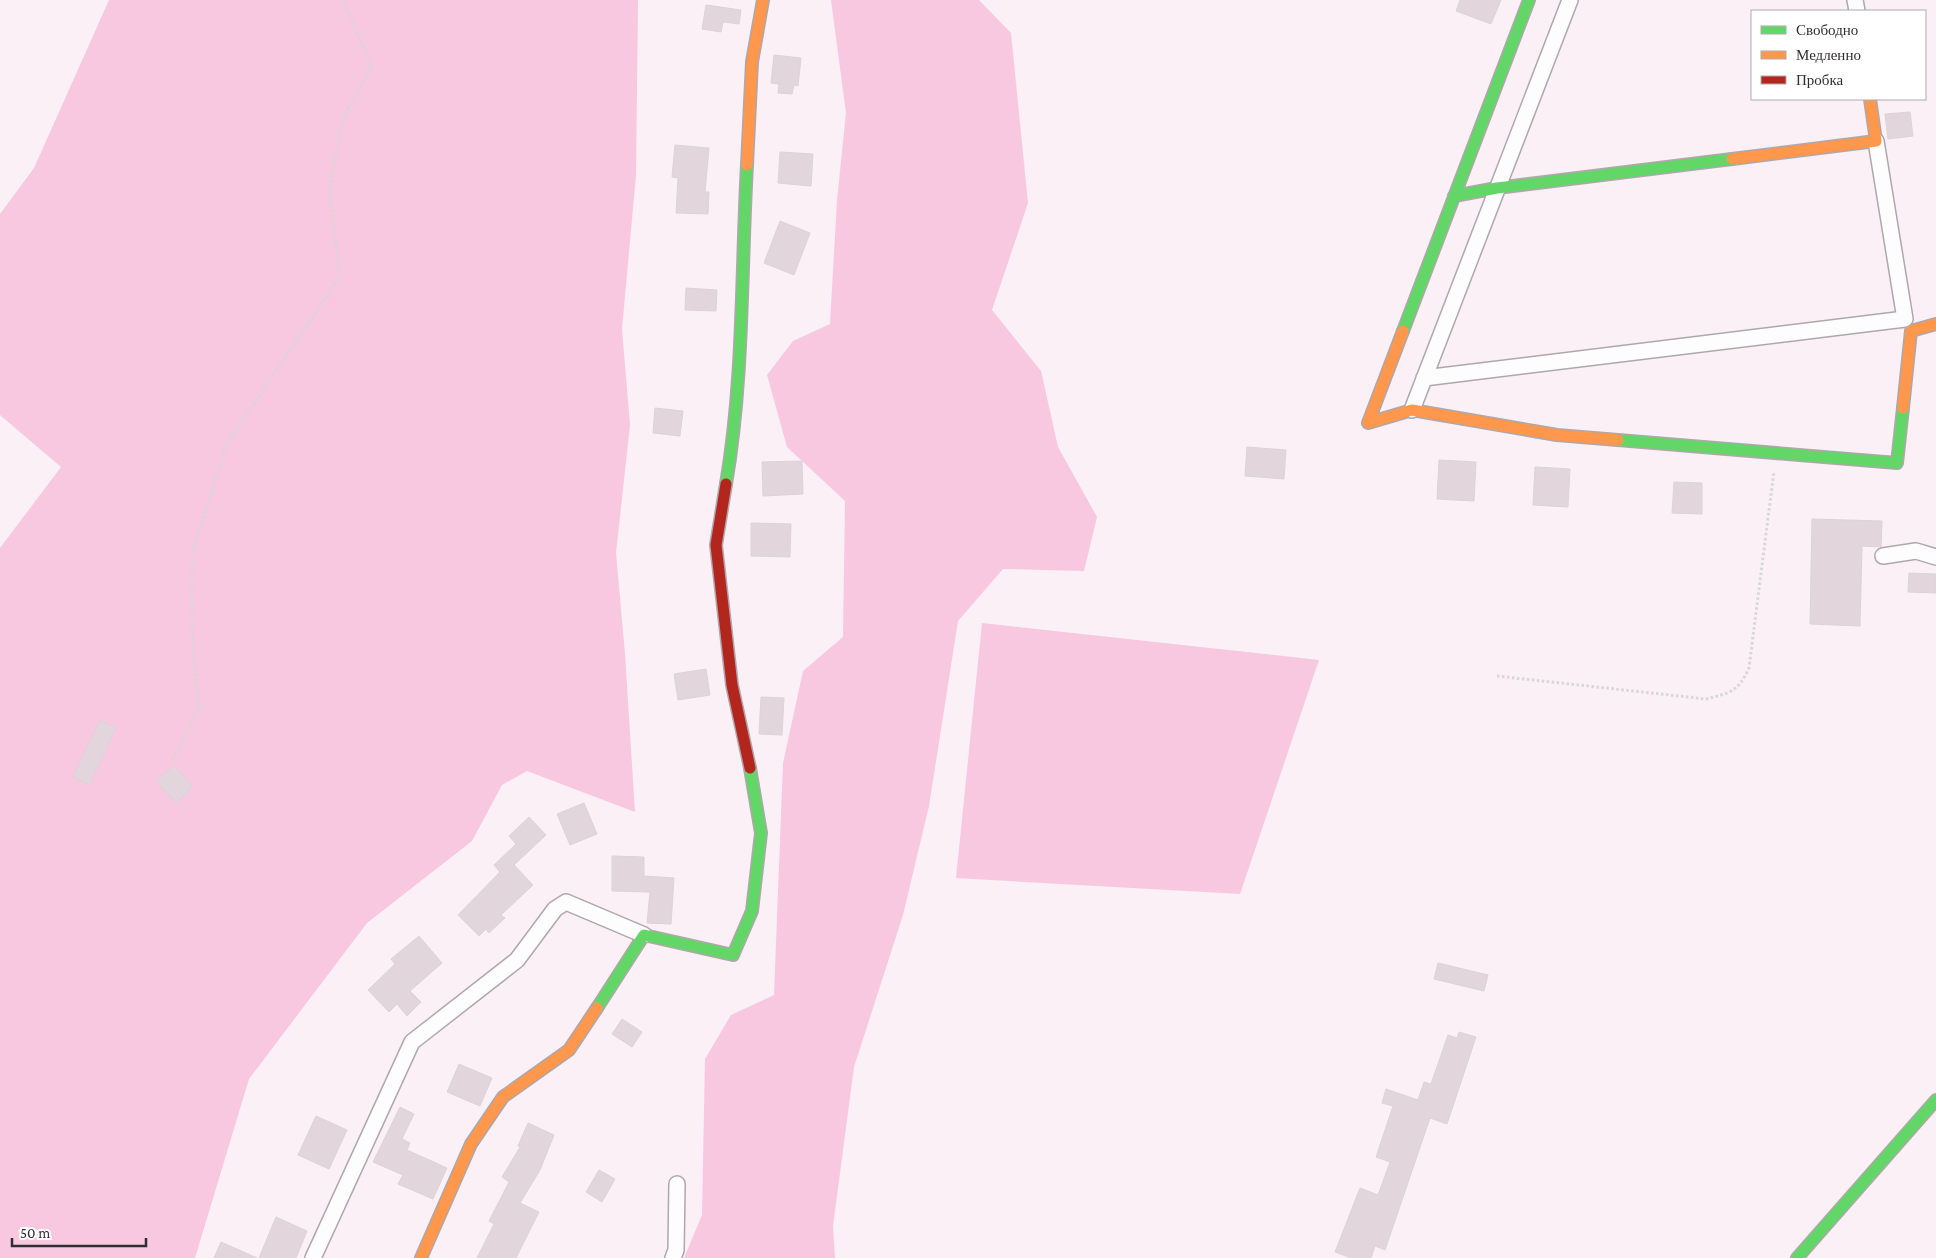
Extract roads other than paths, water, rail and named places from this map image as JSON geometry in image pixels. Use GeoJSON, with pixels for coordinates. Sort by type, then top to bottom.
{"type":"FeatureCollection","features":[{"type":"Feature","properties":{"kind":"street"},"geometry":{"type":"LineString","coordinates":[[313,1258],[412,1042],[517,960],[555,910],[566,902],[644,935],[733,955],[752,911],[760,833],[750,769],[732,685],[716,545],[733,439],[742,330],[742,250],[752,62],[762,0]]}},
{"type":"Feature","properties":{"kind":"street"},"geometry":{"type":"LineString","coordinates":[[1532,0],[1454,196],[1368,423],[1412,410],[1557,435],[1897,463],[1908,325],[1870,100]]}},
{"type":"Feature","properties":{"kind":"street"},"geometry":{"type":"LineString","coordinates":[[1412,410],[1570,0]]}},
{"type":"Feature","properties":{"kind":"street"},"geometry":{"type":"LineString","coordinates":[[1454,196],[1497,188],[1876,141]]}},
{"type":"Feature","properties":{"kind":"street"},"geometry":{"type":"LineString","coordinates":[[1424,378],[1908,325],[1936,324]]}},
{"type":"Feature","properties":{"kind":"street"},"geometry":{"type":"LineString","coordinates":[[1883,556],[1916,550],[1936,557]]}},
{"type":"Feature","properties":{"kind":"street"},"geometry":{"type":"LineString","coordinates":[[421,1258],[471,1144],[503,1097],[569,1050],[644,935]]}},
{"type":"Feature","properties":{"kind":"street"},"geometry":{"type":"LineString","coordinates":[[1797,1258],[1936,1100]]}},
{"type":"Feature","properties":{"kind":"street"},"geometry":{"type":"LineString","coordinates":[[673,1258],[676,1250],[677,1184]]}}]}
